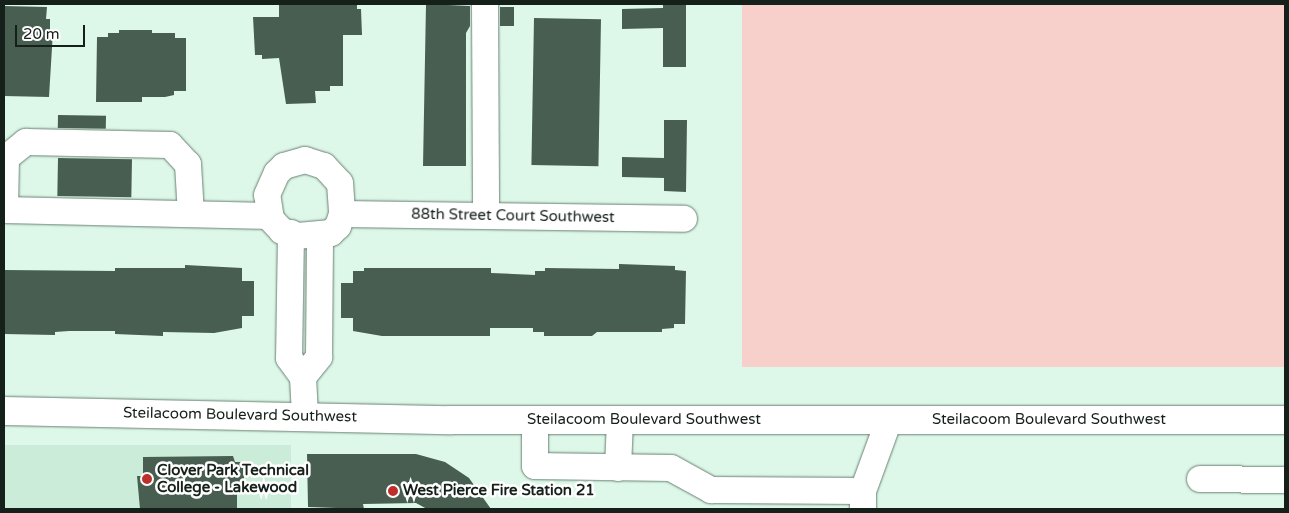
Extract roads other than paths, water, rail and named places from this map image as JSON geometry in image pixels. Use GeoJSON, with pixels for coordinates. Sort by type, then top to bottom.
{"type":"FeatureCollection","features":[{"type":"Feature","properties":{"kind":"main road","name":"Steilacoom Boulevard Southwest"},"geometry":{"type":"LineString","coordinates":[[4,411],[534,420],[1285,420]]}},
{"type":"Feature","properties":{"kind":"street"},"geometry":{"type":"LineString","coordinates":[[485,4],[486,216]]}},
{"type":"Feature","properties":{"kind":"street"},"geometry":{"type":"LineString","coordinates":[[191,214],[188,164],[170,145],[26,142],[6,158],[5,210],[270,216]]}},
{"type":"Feature","properties":{"kind":"street"},"geometry":{"type":"LineString","coordinates":[[305,160],[324,166],[334,174],[340,183],[342,214],[338,226],[332,233],[320,236],[282,231],[270,216],[267,195],[277,173],[284,166],[305,160]]}},
{"type":"Feature","properties":{"kind":"street","name":"88th Street Court Southwest"},"geometry":{"type":"LineString","coordinates":[[342,214],[684,219]]}},
{"type":"Feature","properties":{"kind":"street"},"geometry":{"type":"LineString","coordinates":[[291,233],[289,358],[303,377],[305,416]]}},
{"type":"Feature","properties":{"kind":"street"},"geometry":{"type":"LineString","coordinates":[[303,377],[319,357],[320,236]]}},
{"type":"Feature","properties":{"kind":"street"},"geometry":{"type":"LineString","coordinates":[[534,420],[535,466],[671,468],[710,490],[863,500],[889,420]]}},
{"type":"Feature","properties":{"kind":"street"},"geometry":{"type":"LineString","coordinates":[[618,468],[620,420]]}},
{"type":"Feature","properties":{"kind":"street"},"geometry":{"type":"LineString","coordinates":[[1200,479],[1285,480]]}},
{"type":"Feature","properties":{"kind":"place","name":"Clover Park Technical College - Lakewood"},"geometry":{"type":"Point","coordinates":[147,479]}},
{"type":"Feature","properties":{"kind":"place","name":"West Pierce Fire Station 21"},"geometry":{"type":"Point","coordinates":[393,491]}}]}
